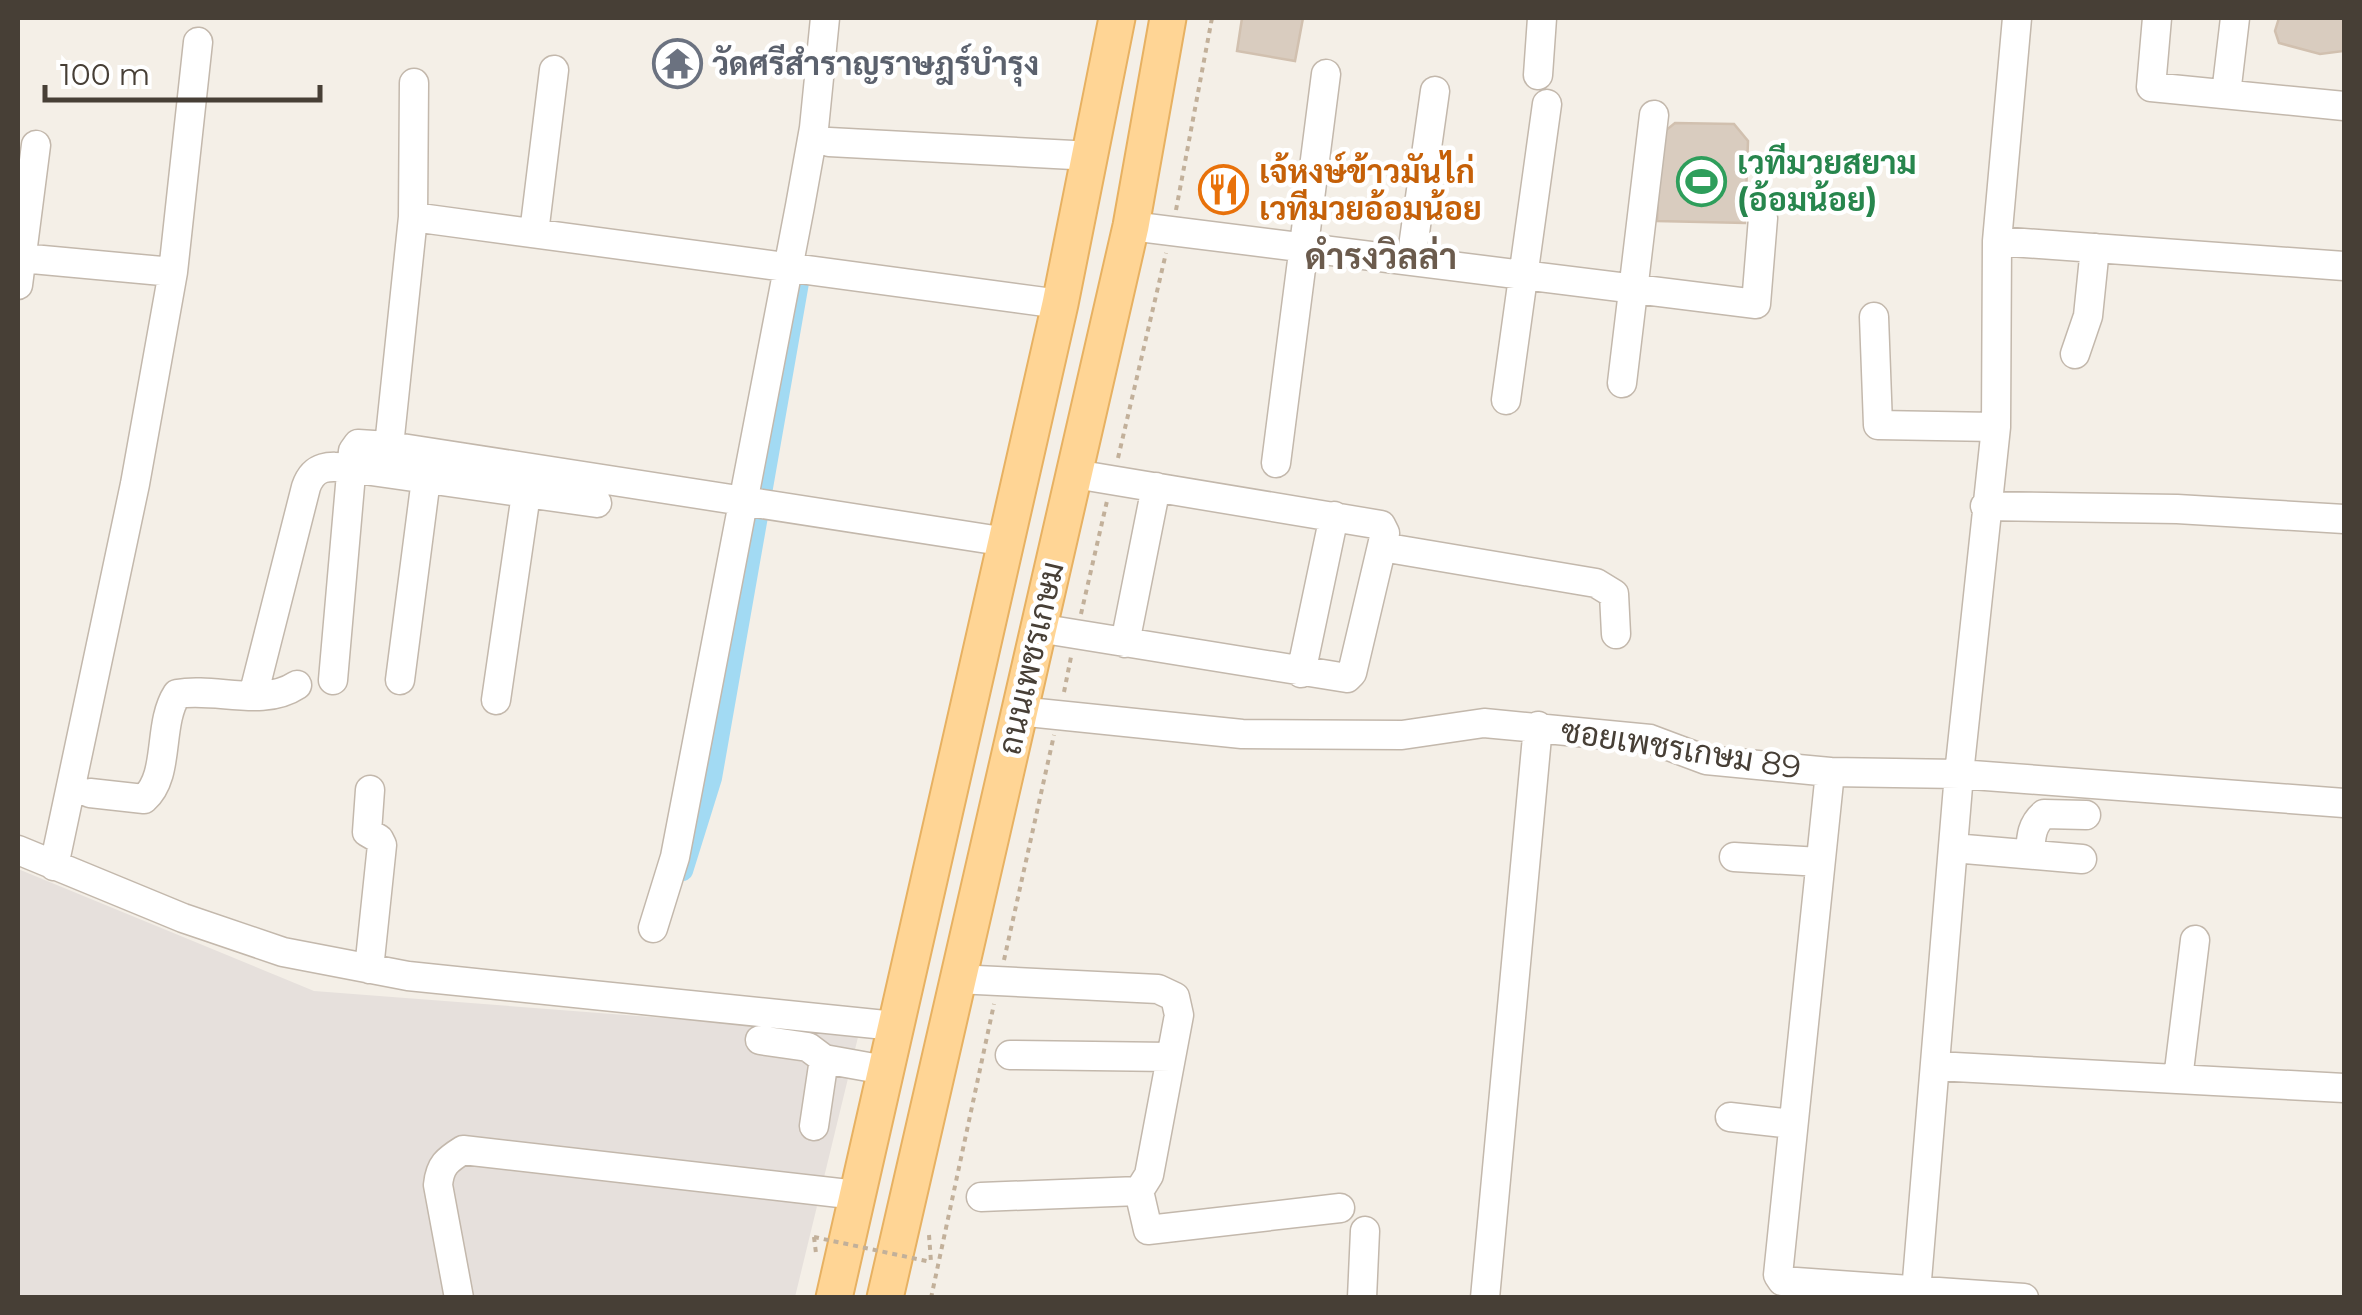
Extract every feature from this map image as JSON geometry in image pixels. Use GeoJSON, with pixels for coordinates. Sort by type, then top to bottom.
{"type":"FeatureCollection","features":[{"type":"Feature","properties":{"kind":"main road","name":"ถนนเพชรเกษม"},"geometry":{"type":"LineString","coordinates":[[834,1298],[1060,304],[1117,18]]}},
{"type":"Feature","properties":{"kind":"main road","name":"ถนนเพชรเกษม"},"geometry":{"type":"LineString","coordinates":[[884,1298],[1131,226],[1168,18]]}},
{"type":"Feature","properties":{"kind":"main road"},"geometry":{"type":"LineString","coordinates":[[1104,89],[1155,94]]}},
{"type":"Feature","properties":{"kind":"street"},"geometry":{"type":"LineString","coordinates":[[653,928],[675,857],[752,502],[796,270],[825,18]]}},
{"type":"Feature","properties":{"kind":"street"},"geometry":{"type":"LineString","coordinates":[[1538,76],[1542,18]]}},
{"type":"Feature","properties":{"kind":"street"},"geometry":{"type":"LineString","coordinates":[[1916,1292],[1959,774],[1996,427],[1998,241],[2016,18]]}},
{"type":"Feature","properties":{"kind":"street"},"geometry":{"type":"LineString","coordinates":[[2157,18],[2152,87],[2344,106]]}},
{"type":"Feature","properties":{"kind":"street"},"geometry":{"type":"LineString","coordinates":[[2226,94],[2234,18]]}},
{"type":"Feature","properties":{"kind":"street"},"geometry":{"type":"LineString","coordinates":[[54,866],[132,503],[173,272],[198,42]]}},
{"type":"Feature","properties":{"kind":"street"},"geometry":{"type":"LineString","coordinates":[[534,234],[554,70]]}},
{"type":"Feature","properties":{"kind":"street"},"geometry":{"type":"LineString","coordinates":[[1276,462],[1326,74]]}},
{"type":"Feature","properties":{"kind":"street"},"geometry":{"type":"LineString","coordinates":[[389,446],[413,216],[414,83]]}},
{"type":"Feature","properties":{"kind":"street"},"geometry":{"type":"LineString","coordinates":[[1412,261],[1435,91]]}},
{"type":"Feature","properties":{"kind":"street"},"geometry":{"type":"LineString","coordinates":[[1506,400],[1547,104]]}},
{"type":"Feature","properties":{"kind":"street"},"geometry":{"type":"LineString","coordinates":[[1622,383],[1654,115]]}},
{"type":"Feature","properties":{"kind":"street"},"geometry":{"type":"LineString","coordinates":[[829,142],[1092,156]]}},
{"type":"Feature","properties":{"kind":"street"},"geometry":{"type":"LineString","coordinates":[[36,145],[19,271],[173,272]]}},
{"type":"Feature","properties":{"kind":"street"},"geometry":{"type":"LineString","coordinates":[[413,216],[1060,304]]}},
{"type":"Feature","properties":{"kind":"street"},"geometry":{"type":"LineString","coordinates":[[1131,226],[1756,304],[1763,218]]}},
{"type":"Feature","properties":{"kind":"street"},"geometry":{"type":"LineString","coordinates":[[1998,241],[2344,266]]}},
{"type":"Feature","properties":{"kind":"street"},"geometry":{"type":"LineString","coordinates":[[2075,354],[2088,316],[2095,248]]}},
{"type":"Feature","properties":{"kind":"street"},"geometry":{"type":"LineString","coordinates":[[1874,317],[1878,425],[1996,427]]}},
{"type":"Feature","properties":{"kind":"street"},"geometry":{"type":"LineString","coordinates":[[333,680],[350,468],[352,450],[358,444],[1007,542]]}},
{"type":"Feature","properties":{"kind":"street"},"geometry":{"type":"LineString","coordinates":[[253,696],[309,478],[324,466],[597,503]]}},
{"type":"Feature","properties":{"kind":"street"},"geometry":{"type":"LineString","coordinates":[[1038,628],[1301,673],[1343,678],[1352,673],[1382,548],[1382,525],[1075,474]]}},
{"type":"Feature","properties":{"kind":"street"},"geometry":{"type":"LineString","coordinates":[[400,680],[426,479]]}},
{"type":"Feature","properties":{"kind":"street"},"geometry":{"type":"LineString","coordinates":[[1125,643],[1156,487]]}},
{"type":"Feature","properties":{"kind":"street"},"geometry":{"type":"LineString","coordinates":[[496,700],[526,494]]}},
{"type":"Feature","properties":{"kind":"street"},"geometry":{"type":"LineString","coordinates":[[1985,506],[2177,509],[2344,519]]}},
{"type":"Feature","properties":{"kind":"street"},"geometry":{"type":"LineString","coordinates":[[1301,673],[1334,516]]}},
{"type":"Feature","properties":{"kind":"street"},"geometry":{"type":"LineString","coordinates":[[1382,548],[1596,584],[1614,594],[1616,634]]}},
{"type":"Feature","properties":{"kind":"street"},"geometry":{"type":"LineString","coordinates":[[90,794],[144,798],[154,790],[166,716],[176,694],[284,694],[297,686]]}},
{"type":"Feature","properties":{"kind":"street","name":"ซอยเพชรเกษม 89"},"geometry":{"type":"LineString","coordinates":[[1018,711],[1242,734],[1402,734],[1484,723],[1538,726],[1650,739],[1706,760],[1830,772],[1959,774],[2344,803]]}},
{"type":"Feature","properties":{"kind":"street"},"geometry":{"type":"LineString","coordinates":[[1485,1298],[1538,726]]}},
{"type":"Feature","properties":{"kind":"street"},"geometry":{"type":"LineString","coordinates":[[1830,772],[1778,1268],[1782,1281],[2024,1298]]}},
{"type":"Feature","properties":{"kind":"street"},"geometry":{"type":"LineString","coordinates":[[370,790],[366,832],[379,838],[382,845],[370,969]]}},
{"type":"Feature","properties":{"kind":"street"},"geometry":{"type":"LineString","coordinates":[[2030,854],[2031,832],[2044,814],[2086,815]]}},
{"type":"Feature","properties":{"kind":"street"},"geometry":{"type":"LineString","coordinates":[[1954,848],[2082,858]]}},
{"type":"Feature","properties":{"kind":"street"},"geometry":{"type":"LineString","coordinates":[[18,850],[232,936],[283,952],[408,976],[895,1026]]}},
{"type":"Feature","properties":{"kind":"street"},"geometry":{"type":"LineString","coordinates":[[1734,857],[1820,862]]}},
{"type":"Feature","properties":{"kind":"street"},"geometry":{"type":"LineString","coordinates":[[2178,1079],[2195,940]]}},
{"type":"Feature","properties":{"kind":"street"},"geometry":{"type":"LineString","coordinates":[[956,979],[1158,989],[1175,997],[1178,1015],[1150,1175],[1138,1191]]}},
{"type":"Feature","properties":{"kind":"street"},"geometry":{"type":"LineString","coordinates":[[760,1040],[808,1047],[824,1060],[885,1070]]}},
{"type":"Feature","properties":{"kind":"street"},"geometry":{"type":"LineString","coordinates":[[1010,1055],[1171,1057]]}},
{"type":"Feature","properties":{"kind":"street"},"geometry":{"type":"LineString","coordinates":[[814,1126],[824,1060]]}},
{"type":"Feature","properties":{"kind":"street"},"geometry":{"type":"LineString","coordinates":[[1936,1066],[2344,1088]]}},
{"type":"Feature","properties":{"kind":"street"},"geometry":{"type":"LineString","coordinates":[[1730,1117],[1793,1124]]}},
{"type":"Feature","properties":{"kind":"street"},"geometry":{"type":"LineString","coordinates":[[460,1298],[438,1185],[446,1161],[463,1150],[857,1194]]}},
{"type":"Feature","properties":{"kind":"street"},"geometry":{"type":"LineString","coordinates":[[981,1197],[1138,1191]]}},
{"type":"Feature","properties":{"kind":"street"},"geometry":{"type":"LineString","coordinates":[[1138,1191],[1148,1230],[1340,1208]]}},
{"type":"Feature","properties":{"kind":"street"},"geometry":{"type":"LineString","coordinates":[[1362,1298],[1365,1231]]}},
{"type":"Feature","properties":{"kind":"path"},"geometry":{"type":"LineString","coordinates":[[814,1238],[931,1262],[929,1235]]}},
{"type":"Feature","properties":{"kind":"shaded area"},"geometry":{"type":"Polygon","coordinates":[[[18,869],[314,991],[859,1033],[795,1297],[18,1297],[18,869]]]}},
{"type":"Feature","properties":{"kind":"building"},"geometry":{"type":"Polygon","coordinates":[[[1242,18],[1303,18],[1295,61],[1237,51],[1242,18]]]}},
{"type":"Feature","properties":{"kind":"building"},"geometry":{"type":"Polygon","coordinates":[[[2279,18],[2344,18],[2344,51],[2320,54],[2279,43],[2275,31],[2279,18]]]}},
{"type":"Feature","properties":{"kind":"building","name":"เวทีมวยสยาม (อ้อมน้อย)"},"geometry":{"type":"Polygon","coordinates":[[[1675,123],[1734,124],[1748,141],[1745,223],[1657,221],[1660,135],[1675,123]]]}},
{"type":"Feature","properties":{"kind":"waterway"},"geometry":{"type":"LineString","coordinates":[[683,871],[712,778],[800,277]]}},
{"type":"Feature","properties":{"kind":"place","name":"วัดศรีสําราญราษฎร์บํารุง"},"geometry":{"type":"Point","coordinates":[677,64]}},
{"type":"Feature","properties":{"kind":"place","name":"เวทีมวยสยาม (อ้อมน้อย)"},"geometry":{"type":"Point","coordinates":[1702,181]}},
{"type":"Feature","properties":{"kind":"place","name":"เจ้หงษ์ข้าวมันไก่ เวทีมวยอ้อมน้อย"},"geometry":{"type":"Point","coordinates":[1224,190]}},
{"type":"Feature","properties":{"kind":"district","name":"ดำรงวิลล่า"},"geometry":{"type":"Point","coordinates":[1381,257]}}]}
